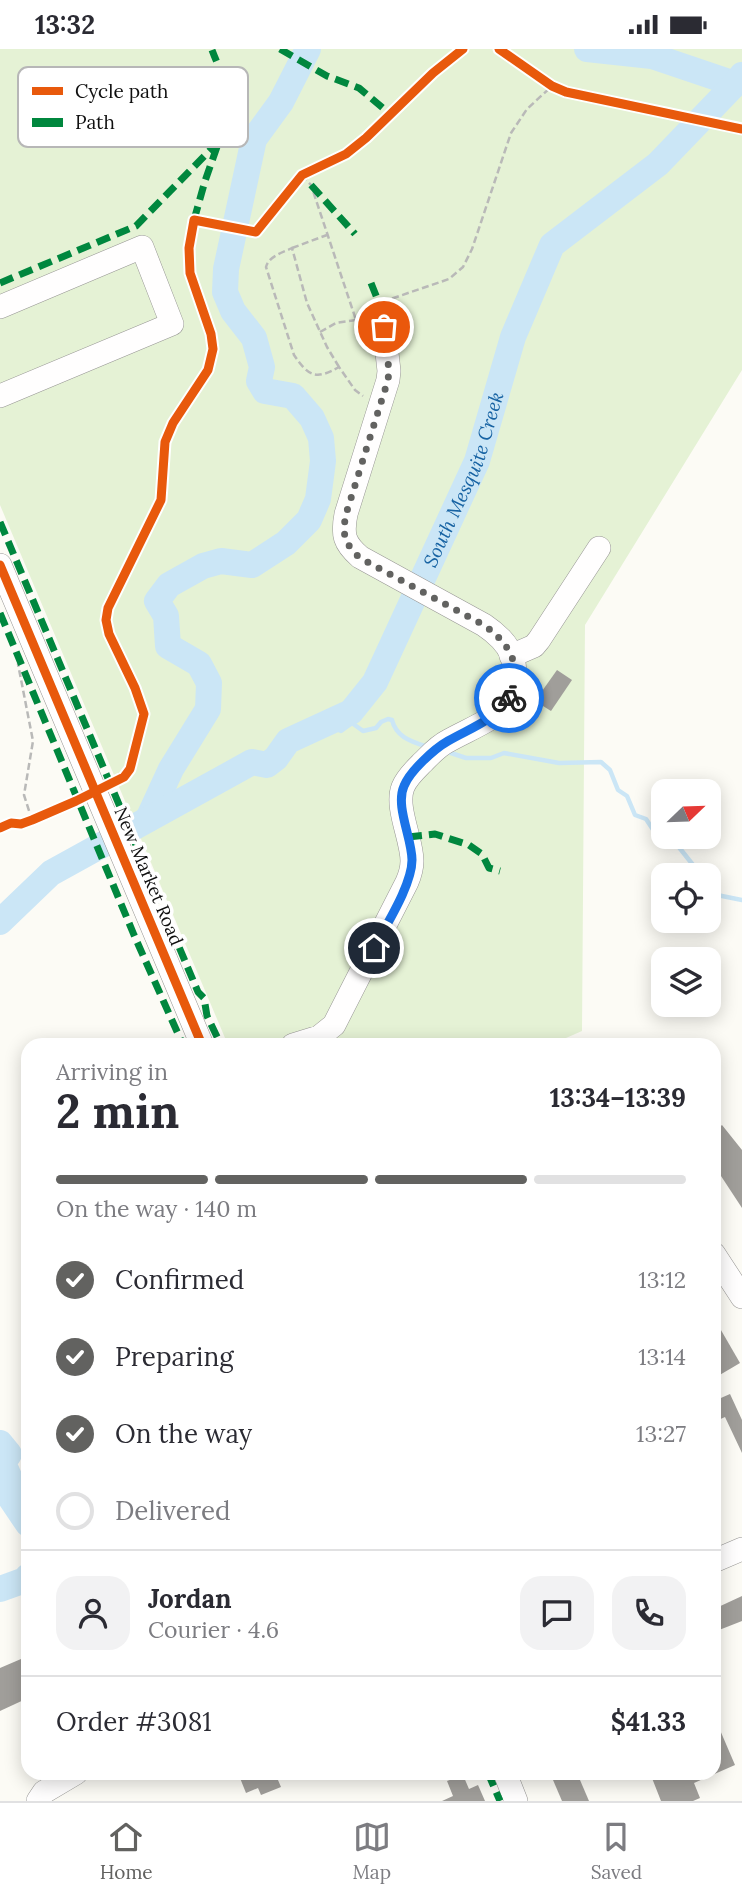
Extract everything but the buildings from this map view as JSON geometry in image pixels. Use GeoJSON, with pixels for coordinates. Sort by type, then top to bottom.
{"type":"FeatureCollection","features":[{"type":"Feature","properties":{"kind":"street"},"geometry":{"type":"LineString","coordinates":[[0,307],[142,247],[172,324],[0,396]]}},
{"type":"Feature","properties":{"kind":"street"},"geometry":{"type":"LineString","coordinates":[[316,1038],[334,1025],[407,881],[412,860],[401,800],[403,787],[435,750],[500,710],[514,683],[515,668],[502,640],[484,625],[360,558],[345,541],[346,514],[386,389],[389,371],[376,322]]}},
{"type":"Feature","properties":{"kind":"street"},"geometry":{"type":"LineString","coordinates":[[511,656],[534,646],[539,640],[599,548]]}},
{"type":"Feature","properties":{"kind":"street","name":"New Market Road"},"geometry":{"type":"LineString","coordinates":[[0,565],[199,1038]]}},
{"type":"Feature","properties":{"kind":"street"},"geometry":{"type":"LineString","coordinates":[[721,1266],[742,1297]]}},
{"type":"Feature","properties":{"kind":"street"},"geometry":{"type":"LineString","coordinates":[[721,1558],[742,1549]]}},
{"type":"Feature","properties":{"kind":"street"},"geometry":{"type":"LineString","coordinates":[[38,1801],[44,1792],[64,1780]]}},
{"type":"Feature","properties":{"kind":"street"},"geometry":{"type":"LineString","coordinates":[[508,1780],[516,1801]]}},
{"type":"Feature","properties":{"kind":"path"},"geometry":{"type":"LineString","coordinates":[[379,303],[449,279],[463,267],[477,238],[511,133],[527,109],[552,86]]}},
{"type":"Feature","properties":{"kind":"path"},"geometry":{"type":"LineString","coordinates":[[302,175],[311,185],[356,320]]}},
{"type":"Feature","properties":{"kind":"path"},"geometry":{"type":"LineString","coordinates":[[327,235],[273,257],[267,261],[266,267],[290,347],[302,367],[317,376],[325,375],[339,367]]}},
{"type":"Feature","properties":{"kind":"path"},"geometry":{"type":"LineString","coordinates":[[292,248],[307,303],[339,367],[355,390],[379,408]]}},
{"type":"Feature","properties":{"kind":"path"},"geometry":{"type":"LineString","coordinates":[[320,332],[337,323],[356,320],[376,322]]}},
{"type":"Feature","properties":{"kind":"path"},"geometry":{"type":"LineString","coordinates":[[21,824],[32,820],[23,795],[33,741],[18,664],[35,648]]}},
{"type":"Feature","properties":{"kind":"green space"},"geometry":{"type":"Polygon","coordinates":[[[0,49],[742,49],[742,370],[585,625],[582,1031],[566,1038],[225,1038],[0,505],[0,49]]]}},
{"type":"Feature","properties":{"kind":"waterway","name":"South Mesquite Creek"},"geometry":{"type":"LineString","coordinates":[[148,819],[171,769],[208,709],[209,683],[199,664],[168,646],[166,616],[157,601],[169,585],[203,566],[221,561],[252,565],[286,543],[309,520],[318,499],[323,461],[321,438],[312,418],[293,396],[265,391],[259,381],[262,367],[254,338],[233,311],[225,292],[226,269],[254,139],[281,102],[308,49]]}},
{"type":"Feature","properties":{"kind":"waterway","name":"South Mesquite Creek"},"geometry":{"type":"LineString","coordinates":[[587,49],[652,56],[735,84]]}},
{"type":"Feature","properties":{"kind":"waterway"},"geometry":{"type":"LineString","coordinates":[[658,49],[664,60]]}},
{"type":"Feature","properties":{"kind":"waterway","name":"South Mesquite Creek"},"geometry":{"type":"LineString","coordinates":[[0,922],[51,873],[252,762],[267,765],[276,758],[288,741],[351,712],[375,682],[477,461],[513,337],[552,245],[658,164],[742,75]]}},
{"type":"Feature","properties":{"kind":"waterway"},"geometry":{"type":"LineString","coordinates":[[325,724],[341,731],[352,723],[363,731],[376,728],[388,719],[392,720],[404,737],[425,746]]}},
{"type":"Feature","properties":{"kind":"waterway"},"geometry":{"type":"LineString","coordinates":[[448,752],[466,758],[491,758],[504,753],[559,763],[601,762],[610,770],[618,790],[627,796],[635,815],[646,819],[654,831],[678,846],[691,863]]}},
{"type":"Feature","properties":{"kind":"waterway"},"geometry":{"type":"LineString","coordinates":[[721,896],[742,900]]}},
{"type":"Feature","properties":{"kind":"waterway","name":"South Mesquite Creek"},"geometry":{"type":"LineString","coordinates":[[0,1443],[9,1454],[3,1463],[12,1483],[7,1493],[21,1514]]}},
{"type":"Feature","properties":{"kind":"waterway","name":"South Mesquite Creek"},"geometry":{"type":"LineString","coordinates":[[0,1589],[21,1581]]}},
{"type":"Feature","properties":{"kind":"marked path"},"geometry":{"type":"LineString","coordinates":[[280,49],[327,76],[359,88],[390,114]]}},
{"type":"Feature","properties":{"kind":"marked path"},"geometry":{"type":"LineString","coordinates":[[212,50],[219,67]]}},
{"type":"Feature","properties":{"kind":"marked path"},"geometry":{"type":"LineString","coordinates":[[0,283],[136,226],[213,147]]}},
{"type":"Feature","properties":{"kind":"marked path"},"geometry":{"type":"LineString","coordinates":[[194,220],[217,147]]}},
{"type":"Feature","properties":{"kind":"marked path"},"geometry":{"type":"LineString","coordinates":[[311,185],[355,234]]}},
{"type":"Feature","properties":{"kind":"marked path"},"geometry":{"type":"LineString","coordinates":[[371,283],[379,303]]}},
{"type":"Feature","properties":{"kind":"marked path"},"geometry":{"type":"LineString","coordinates":[[0,522],[198,992],[204,998],[207,1016],[218,1038]]}},
{"type":"Feature","properties":{"kind":"marked path"},"geometry":{"type":"LineString","coordinates":[[0,613],[134,935],[180,1038]]}},
{"type":"Feature","properties":{"kind":"marked path"},"geometry":{"type":"LineString","coordinates":[[408,837],[435,834],[469,845],[482,854],[489,868],[500,871]]}},
{"type":"Feature","properties":{"kind":"marked path"},"geometry":{"type":"LineString","coordinates":[[491,1780],[500,1801]]}},
{"type":"Feature","properties":{"kind":"cycle path"},"geometry":{"type":"LineString","coordinates":[[0,828],[11,823],[21,824],[76,801],[124,777],[130,769],[144,714],[135,688],[109,634],[106,620],[108,608],[161,500],[165,442],[173,423],[208,370],[213,349],[211,334],[190,273],[189,248],[194,220],[256,232],[302,175],[346,154],[433,73],[463,49]]}},
{"type":"Feature","properties":{"kind":"cycle path"},"geometry":{"type":"LineString","coordinates":[[499,49],[552,86],[566,92],[742,129]]}},
{"type":"Feature","properties":{"kind":"cycle path"},"geometry":{"type":"LineString","coordinates":[[0,565],[199,1038]]}},
{"type":"Feature","properties":{"kind":"way so far"},"geometry":{"type":"LineString","coordinates":[[384,327],[388,380],[346,514],[345,541],[360,558],[484,625],[502,640],[513,659],[516,675],[509,698]]}},
{"type":"Feature","properties":{"kind":"route"},"geometry":{"type":"LineString","coordinates":[[374,948],[411,872],[411,847],[401,800],[403,787],[435,750],[491,718],[509,698]]}}]}
